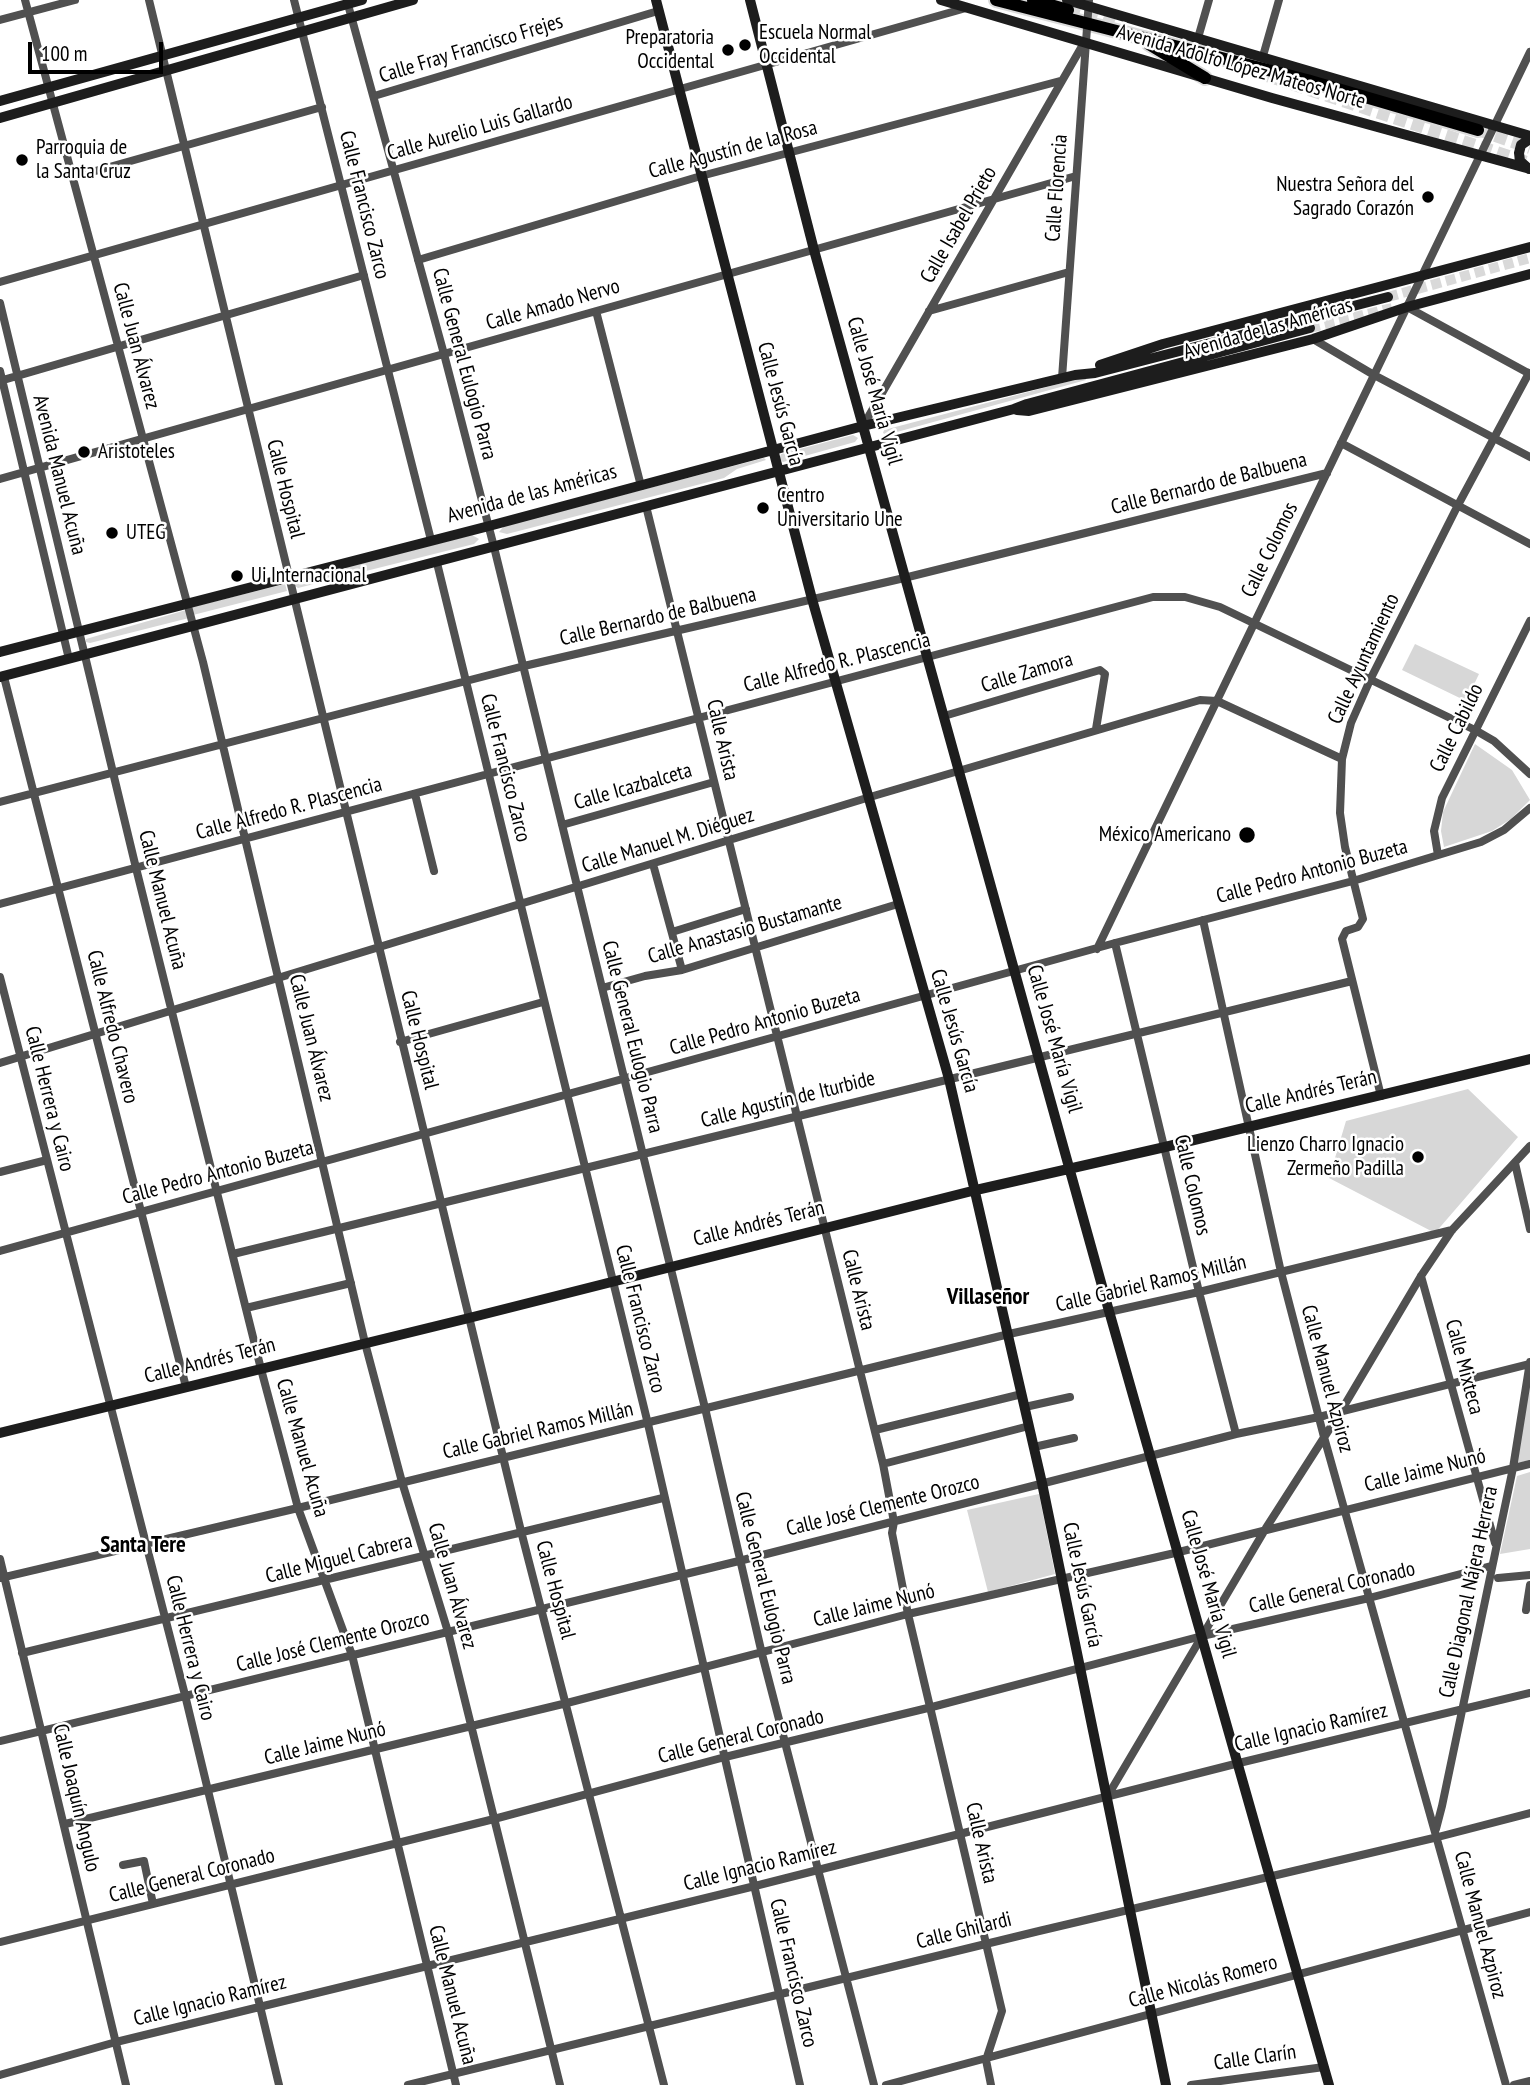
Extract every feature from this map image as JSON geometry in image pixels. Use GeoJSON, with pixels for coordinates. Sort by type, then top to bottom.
{"type":"FeatureCollection","features":[{"type":"Feature","properties":{"kind":"main road","name":"Avenida Adolfo López Mateos Norte"},"geometry":{"type":"LineString","coordinates":[[996,0],[1307,80],[1478,130]]}},
{"type":"Feature","properties":{"kind":"main road","name":"Avenida Adolfo López Mateos Norte"},"geometry":{"type":"LineString","coordinates":[[1033,0],[1068,5]]}},
{"type":"Feature","properties":{"kind":"main road"},"geometry":{"type":"LineString","coordinates":[[1137,37],[1205,78]]}},
{"type":"Feature","properties":{"kind":"street","name":"Calle Juan Álvarez"},"geometry":{"type":"LineString","coordinates":[[25,0],[188,603],[365,1343],[402,1482],[448,1632],[560,2085]]}},
{"type":"Feature","properties":{"kind":"street"},"geometry":{"type":"LineString","coordinates":[[0,20],[75,0]]}},
{"type":"Feature","properties":{"kind":"street","name":"Calle Hospital"},"geometry":{"type":"LineString","coordinates":[[149,0],[468,1318],[664,2085]]}},
{"type":"Feature","properties":{"kind":"street","name":"Calle Francisco Zarco"},"geometry":{"type":"LineString","coordinates":[[294,0],[431,540]]}},
{"type":"Feature","properties":{"kind":"street"},"geometry":{"type":"LineString","coordinates":[[0,101],[299,18],[347,2],[362,0]]}},
{"type":"Feature","properties":{"kind":"street"},"geometry":{"type":"LineString","coordinates":[[0,118],[413,0]]}},
{"type":"Feature","properties":{"kind":"street","name":"Calle José María Vigil"},"geometry":{"type":"LineString","coordinates":[[750,0],[814,250],[1109,1311],[1329,2085]]}},
{"type":"Feature","properties":{"kind":"street","name":"Avenida Adolfo López Mateos Norte"},"geometry":{"type":"LineString","coordinates":[[941,0],[1205,78],[1530,169]]}},
{"type":"Feature","properties":{"kind":"street"},"geometry":{"type":"LineString","coordinates":[[1198,38],[1209,0]]}},
{"type":"Feature","properties":{"kind":"street"},"geometry":{"type":"LineString","coordinates":[[1263,56],[1279,0]]}},
{"type":"Feature","properties":{"kind":"street","name":"Calle General Eulogio Parra"},"geometry":{"type":"LineString","coordinates":[[347,2],[489,526],[705,1408],[739,1562],[874,2085]]}},
{"type":"Feature","properties":{"kind":"street","name":"Avenida Adolfo López Mateos Norte"},"geometry":{"type":"LineString","coordinates":[[1068,5],[1089,3],[1198,38],[1495,124],[1530,138]]}},
{"type":"Feature","properties":{"kind":"street","name":"Calle Florencia"},"geometry":{"type":"LineString","coordinates":[[1062,378],[1089,3]]}},
{"type":"Feature","properties":{"kind":"street","name":"Calle Jesús García"},"geometry":{"type":"LineString","coordinates":[[657,5],[772,452],[949,1079],[976,1189],[1030,1426],[1166,2085]]}},
{"type":"Feature","properties":{"kind":"street","name":"Calle Fray Francisco Frejes"},"geometry":{"type":"LineString","coordinates":[[374,96],[657,5]]}},
{"type":"Feature","properties":{"kind":"street","name":"Calle Aurelio Luis Gallardo"},"geometry":{"type":"LineString","coordinates":[[0,282],[969,8]]}},
{"type":"Feature","properties":{"kind":"street","name":"Calle Isabel Prieto"},"geometry":{"type":"LineString","coordinates":[[863,426],[1085,41]]}},
{"type":"Feature","properties":{"kind":"street","name":"Calle Colomos"},"geometry":{"type":"LineString","coordinates":[[1097,949],[1530,52]]}},
{"type":"Feature","properties":{"kind":"street","name":"Calle Agustín de la Rosa"},"geometry":{"type":"LineString","coordinates":[[418,260],[791,152],[1060,82]]}},
{"type":"Feature","properties":{"kind":"street"},"geometry":{"type":"LineString","coordinates":[[74,177],[321,107]]}},
{"type":"Feature","properties":{"kind":"street"},"geometry":{"type":"LineString","coordinates":[[1530,138],[1521,145],[1518,153],[1522,164],[1530,169]]}},
{"type":"Feature","properties":{"kind":"street","name":"Calle Amado Nervo"},"geometry":{"type":"LineString","coordinates":[[0,479],[1076,176]]}},
{"type":"Feature","properties":{"kind":"street","name":"Avenida de las Américas"},"geometry":{"type":"LineString","coordinates":[[1075,375],[1163,344],[1530,247]]}},
{"type":"Feature","properties":{"kind":"street"},"geometry":{"type":"LineString","coordinates":[[929,311],[1069,272]]}},
{"type":"Feature","properties":{"kind":"street","name":"Avenida de las Américas"},"geometry":{"type":"LineString","coordinates":[[2,677],[869,446],[1014,409],[1029,411],[1530,274]]}},
{"type":"Feature","properties":{"kind":"street"},"geometry":{"type":"LineString","coordinates":[[1,377],[16,376],[364,275]]}},
{"type":"Feature","properties":{"kind":"street","name":"Avenida de las Américas"},"geometry":{"type":"LineString","coordinates":[[0,652],[863,426],[1108,369],[1388,297]]}},
{"type":"Feature","properties":{"kind":"street","name":"Avenida Manuel Acuña"},"geometry":{"type":"LineString","coordinates":[[0,303],[84,655]]}},
{"type":"Feature","properties":{"kind":"street"},"geometry":{"type":"LineString","coordinates":[[1407,307],[1530,373]]}},
{"type":"Feature","properties":{"kind":"street"},"geometry":{"type":"LineString","coordinates":[[596,311],[641,486]]}},
{"type":"Feature","properties":{"kind":"street"},"geometry":{"type":"LineString","coordinates":[[1311,333],[1374,375],[1530,457]]}},
{"type":"Feature","properties":{"kind":"street","name":"Calle Ayuntamiento"},"geometry":{"type":"LineString","coordinates":[[1381,1096],[1342,939],[1346,931],[1362,923],[1340,813],[1342,759],[1351,723],[1370,681],[1458,505],[1530,373]]}},
{"type":"Feature","properties":{"kind":"street","name":"Avenida Manuel Acuña"},"geometry":{"type":"LineString","coordinates":[[1,377],[69,659]]}},
{"type":"Feature","properties":{"kind":"street"},"geometry":{"type":"LineString","coordinates":[[1341,443],[1530,544]]}},
{"type":"Feature","properties":{"kind":"street","name":"Calle Bernardo de Balbuena"},"geometry":{"type":"LineString","coordinates":[[0,802],[466,681],[1327,473]]}},
{"type":"Feature","properties":{"kind":"street","name":"Calle Arista"},"geometry":{"type":"LineString","coordinates":[[646,506],[883,1464],[894,1522],[892,1533],[908,1614],[1002,2011],[986,2060],[991,2085]]}},
{"type":"Feature","properties":{"kind":"street","name":"Calle Francisco Zarco"},"geometry":{"type":"LineString","coordinates":[[437,563],[648,1424],[800,2085]]}},
{"type":"Feature","properties":{"kind":"street","name":"Calle Alfredo R. Plascencia"},"geometry":{"type":"LineString","coordinates":[[0,904],[1153,597],[1185,597],[1202,601],[1254,624],[1475,730],[1494,741],[1530,774]]}},
{"type":"Feature","properties":{"kind":"street","name":"Calle Cabildo"},"geometry":{"type":"LineString","coordinates":[[1438,855],[1434,831],[1437,813],[1530,621]]}},
{"type":"Feature","properties":{"kind":"street","name":"Calle Manuel Acuña"},"geometry":{"type":"LineString","coordinates":[[84,655],[261,1369],[298,1508],[352,1655],[456,2085]]}},
{"type":"Feature","properties":{"kind":"street","name":"Calle Zamora"},"geometry":{"type":"LineString","coordinates":[[944,716],[1100,670],[1105,674],[1096,729]]}},
{"type":"Feature","properties":{"kind":"street","name":"Calle Alfredo Chavero"},"geometry":{"type":"LineString","coordinates":[[2,677],[186,1387]]}},
{"type":"Feature","properties":{"kind":"street","name":"Calle Manuel M. Diéguez"},"geometry":{"type":"LineString","coordinates":[[0,1063],[1096,729],[1200,700],[1217,701]]}},
{"type":"Feature","properties":{"kind":"street"},"geometry":{"type":"LineString","coordinates":[[1217,701],[1342,759]]}},
{"type":"Feature","properties":{"kind":"street","name":"Calle Icazbalceta"},"geometry":{"type":"LineString","coordinates":[[562,825],[714,782]]}},
{"type":"Feature","properties":{"kind":"street"},"geometry":{"type":"LineString","coordinates":[[415,794],[434,872]]}},
{"type":"Feature","properties":{"kind":"street","name":"Calle Pedro Antonio Buzeta"},"geometry":{"type":"LineString","coordinates":[[0,1251],[924,995],[1353,881],[1469,847],[1504,830],[1530,808]]}},
{"type":"Feature","properties":{"kind":"street"},"geometry":{"type":"LineString","coordinates":[[653,864],[682,970]]}},
{"type":"Feature","properties":{"kind":"street","name":"Calle Anastasio Bustamante"},"geometry":{"type":"LineString","coordinates":[[602,988],[645,976],[682,970],[898,904]]}},
{"type":"Feature","properties":{"kind":"street"},"geometry":{"type":"LineString","coordinates":[[672,932],[746,909]]}},
{"type":"Feature","properties":{"kind":"street","name":"Calle Manuel Azpiroz"},"geometry":{"type":"LineString","coordinates":[[1203,920],[1281,1272],[1324,1437],[1506,2085]]}},
{"type":"Feature","properties":{"kind":"street","name":"Calle Colomos"},"geometry":{"type":"LineString","coordinates":[[1115,943],[1236,1434]]}},
{"type":"Feature","properties":{"kind":"street","name":"Calle Herrera y Cairo"},"geometry":{"type":"LineString","coordinates":[[0,977],[185,1695],[279,2085]]}},
{"type":"Feature","properties":{"kind":"street","name":"Calle Agustín de Iturbide"},"geometry":{"type":"LineString","coordinates":[[233,1254],[1352,981]]}},
{"type":"Feature","properties":{"kind":"street"},"geometry":{"type":"LineString","coordinates":[[400,1042],[543,1002]]}},
{"type":"Feature","properties":{"kind":"street","name":"Calle Andrés Terán"},"geometry":{"type":"LineString","coordinates":[[0,1433],[613,1282],[976,1189],[1165,1147],[1530,1059]]}},
{"type":"Feature","properties":{"kind":"street"},"geometry":{"type":"LineString","coordinates":[[1107,1797],[1266,1528],[1341,1411],[1421,1276],[1452,1230],[1530,1146]]}},
{"type":"Feature","properties":{"kind":"street"},"geometry":{"type":"LineString","coordinates":[[0,1172],[47,1160]]}},
{"type":"Feature","properties":{"kind":"street"},"geometry":{"type":"LineString","coordinates":[[1515,1163],[1530,1229]]}},
{"type":"Feature","properties":{"kind":"street"},"geometry":{"type":"LineString","coordinates":[[1518,1180],[1530,1177]]}},
{"type":"Feature","properties":{"kind":"street","name":"Calle Gabriel Ramos Millán"},"geometry":{"type":"LineString","coordinates":[[2,1577],[1452,1230]]}},
{"type":"Feature","properties":{"kind":"street","name":"Calle Mixteca"},"geometry":{"type":"LineString","coordinates":[[1421,1276],[1496,1547]]}},
{"type":"Feature","properties":{"kind":"street"},"geometry":{"type":"LineString","coordinates":[[246,1307],[351,1283]]}},
{"type":"Feature","properties":{"kind":"street","name":"Calle José Clemente Orozco"},"geometry":{"type":"LineString","coordinates":[[0,1741],[739,1562],[1236,1434],[1319,1417],[1530,1363]]}},
{"type":"Feature","properties":{"kind":"street","name":"Calle Diagonal Nájera Herrera"},"geometry":{"type":"LineString","coordinates":[[1437,1833],[1513,1468],[1530,1363]]}},
{"type":"Feature","properties":{"kind":"street"},"geometry":{"type":"LineString","coordinates":[[875,1430],[1022,1394]]}},
{"type":"Feature","properties":{"kind":"street"},"geometry":{"type":"LineString","coordinates":[[1025,1407],[1070,1397]]}},
{"type":"Feature","properties":{"kind":"street"},"geometry":{"type":"LineString","coordinates":[[883,1464],[1030,1426]]}},
{"type":"Feature","properties":{"kind":"street"},"geometry":{"type":"LineString","coordinates":[[1034,1447],[1074,1438]]}},
{"type":"Feature","properties":{"kind":"street","name":"Calle Jaime Nunó"},"geometry":{"type":"LineString","coordinates":[[65,1824],[567,1703],[908,1614],[1178,1552],[1530,1464]]}},
{"type":"Feature","properties":{"kind":"street","name":"Calle Miguel Cabrera"},"geometry":{"type":"LineString","coordinates":[[22,1653],[663,1498]]}},
{"type":"Feature","properties":{"kind":"street","name":"Calle Joaquín Angulo"},"geometry":{"type":"LineString","coordinates":[[0,1559],[2,1577],[65,1824],[127,2085]]}},
{"type":"Feature","properties":{"kind":"street","name":"Calle General Coronado"},"geometry":{"type":"LineString","coordinates":[[0,1942],[494,1819],[724,1757],[932,1707],[1202,1636],[1369,1598],[1491,1566]]}},
{"type":"Feature","properties":{"kind":"street"},"geometry":{"type":"LineString","coordinates":[[1498,1578],[1530,1575]]}},
{"type":"Feature","properties":{"kind":"street"},"geometry":{"type":"LineString","coordinates":[[1527,1610],[1530,1585]]}},
{"type":"Feature","properties":{"kind":"street","name":"Calle Ignacio Ramírez"},"geometry":{"type":"LineString","coordinates":[[0,2075],[116,2042],[1530,1693]]}},
{"type":"Feature","properties":{"kind":"street","name":"Calle Ghilardi"},"geometry":{"type":"LineString","coordinates":[[408,2085],[780,1993],[1271,1877],[1437,1833],[1530,1813]]}},
{"type":"Feature","properties":{"kind":"street"},"geometry":{"type":"LineString","coordinates":[[123,1865],[144,1861],[153,1904]]}},
{"type":"Feature","properties":{"kind":"street","name":"Calle Nicolás Romero"},"geometry":{"type":"LineString","coordinates":[[886,2085],[1530,1913]]}},
{"type":"Feature","properties":{"kind":"street","name":"Calle Clarín"},"geometry":{"type":"LineString","coordinates":[[1191,2085],[1324,2067]]}},
{"type":"Feature","properties":{"kind":"street"},"geometry":{"type":"LineString","coordinates":[[1514,2085],[1530,2081]]}},
{"type":"Feature","properties":{"kind":"shaded area"},"geometry":{"type":"Polygon","coordinates":[[[1085,377],[1086,380],[886,435],[883,433],[884,430],[1085,377]]]}},
{"type":"Feature","properties":{"kind":"shaded area"},"geometry":{"type":"Polygon","coordinates":[[[853,435],[858,438],[855,442],[783,462],[779,459],[781,454],[853,435]]]}},
{"type":"Feature","properties":{"kind":"shaded area"},"geometry":{"type":"Polygon","coordinates":[[[764,458],[766,460],[737,469],[724,478],[507,534],[499,532],[504,526],[764,458]]]}},
{"type":"Feature","properties":{"kind":"shaded area"},"geometry":{"type":"Polygon","coordinates":[[[472,535],[479,539],[474,544],[298,588],[294,585],[296,580],[472,535]]]}},
{"type":"Feature","properties":{"kind":"shaded area"},"geometry":{"type":"Polygon","coordinates":[[[285,584],[287,591],[193,615],[192,607],[285,584]]]}},
{"type":"Feature","properties":{"kind":"shaded area"},"geometry":{"type":"Polygon","coordinates":[[[186,610],[189,618],[86,642],[86,639],[186,610]]]}},
{"type":"Feature","properties":{"kind":"shaded area"},"geometry":{"type":"Polygon","coordinates":[[[1415,644],[1479,674],[1466,701],[1402,670],[1415,644]]]}},
{"type":"Feature","properties":{"kind":"shaded area"},"geometry":{"type":"Polygon","coordinates":[[[1475,744],[1512,770],[1530,800],[1511,819],[1492,831],[1444,847],[1441,831],[1443,812],[1475,744]]]}},
{"type":"Feature","properties":{"kind":"shaded area","name":"Lienzo Charro Ignacio Zermeño Padilla"},"geometry":{"type":"Polygon","coordinates":[[[1468,1089],[1518,1137],[1435,1233],[1329,1178],[1346,1121],[1468,1089]]]}},
{"type":"Feature","properties":{"kind":"shaded area"},"geometry":{"type":"Polygon","coordinates":[[[1530,1373],[1530,1460],[1517,1463],[1530,1373]]]}},
{"type":"Feature","properties":{"kind":"shaded area"},"geometry":{"type":"Polygon","coordinates":[[[1530,1472],[1530,1549],[1500,1554],[1517,1476],[1530,1472]]]}},
{"type":"Feature","properties":{"kind":"shaded area"},"geometry":{"type":"Polygon","coordinates":[[[1039,1494],[1055,1574],[988,1592],[967,1510],[1039,1494]]]}},
{"type":"Feature","properties":{"kind":"tunnel"},"geometry":{"type":"LineString","coordinates":[[1068,10],[1118,26]]}},
{"type":"Feature","properties":{"kind":"tunnel"},"geometry":{"type":"LineString","coordinates":[[1258,73],[1530,163]]}},
{"type":"Feature","properties":{"kind":"tunnel"},"geometry":{"type":"LineString","coordinates":[[1478,130],[1530,148]]}},
{"type":"Feature","properties":{"kind":"tunnel"},"geometry":{"type":"LineString","coordinates":[[1388,297],[1530,258]]}},
{"type":"Feature","properties":{"kind":"tunnel"},"geometry":{"type":"LineString","coordinates":[[1310,328],[1392,308]]}},
{"type":"Feature","properties":{"kind":"place","name":"Escuela Normal Occidental"},"geometry":{"type":"Point","coordinates":[745,45]}},
{"type":"Feature","properties":{"kind":"place","name":"Preparatoria Occidental"},"geometry":{"type":"Point","coordinates":[728,50]}},
{"type":"Feature","properties":{"kind":"place","name":"Parroquia de la Santa Cruz"},"geometry":{"type":"Point","coordinates":[22,160]}},
{"type":"Feature","properties":{"kind":"place","name":"Nuestra Señora del Sagrado Corazón"},"geometry":{"type":"Point","coordinates":[1428,197]}},
{"type":"Feature","properties":{"kind":"place","name":"Aristoteles"},"geometry":{"type":"Point","coordinates":[84,452]}},
{"type":"Feature","properties":{"kind":"place","name":"Centro Universitario Une"},"geometry":{"type":"Point","coordinates":[763,508]}},
{"type":"Feature","properties":{"kind":"place","name":"UTEG"},"geometry":{"type":"Point","coordinates":[112,533]}},
{"type":"Feature","properties":{"kind":"place","name":"Ui Internacional"},"geometry":{"type":"Point","coordinates":[237,576]}},
{"type":"Feature","properties":{"kind":"place","name":"México Americano"},"geometry":{"type":"Point","coordinates":[1247,835]}},
{"type":"Feature","properties":{"kind":"place","name":"Lienzo Charro Ignacio Zermeño Padilla"},"geometry":{"type":"Point","coordinates":[1418,1157]}},
{"type":"Feature","properties":{"kind":"district","name":"Villaseñor"},"geometry":{"type":"Point","coordinates":[988,1297]}},
{"type":"Feature","properties":{"kind":"district","name":"Santa Tere"},"geometry":{"type":"Point","coordinates":[143,1545]}}]}
